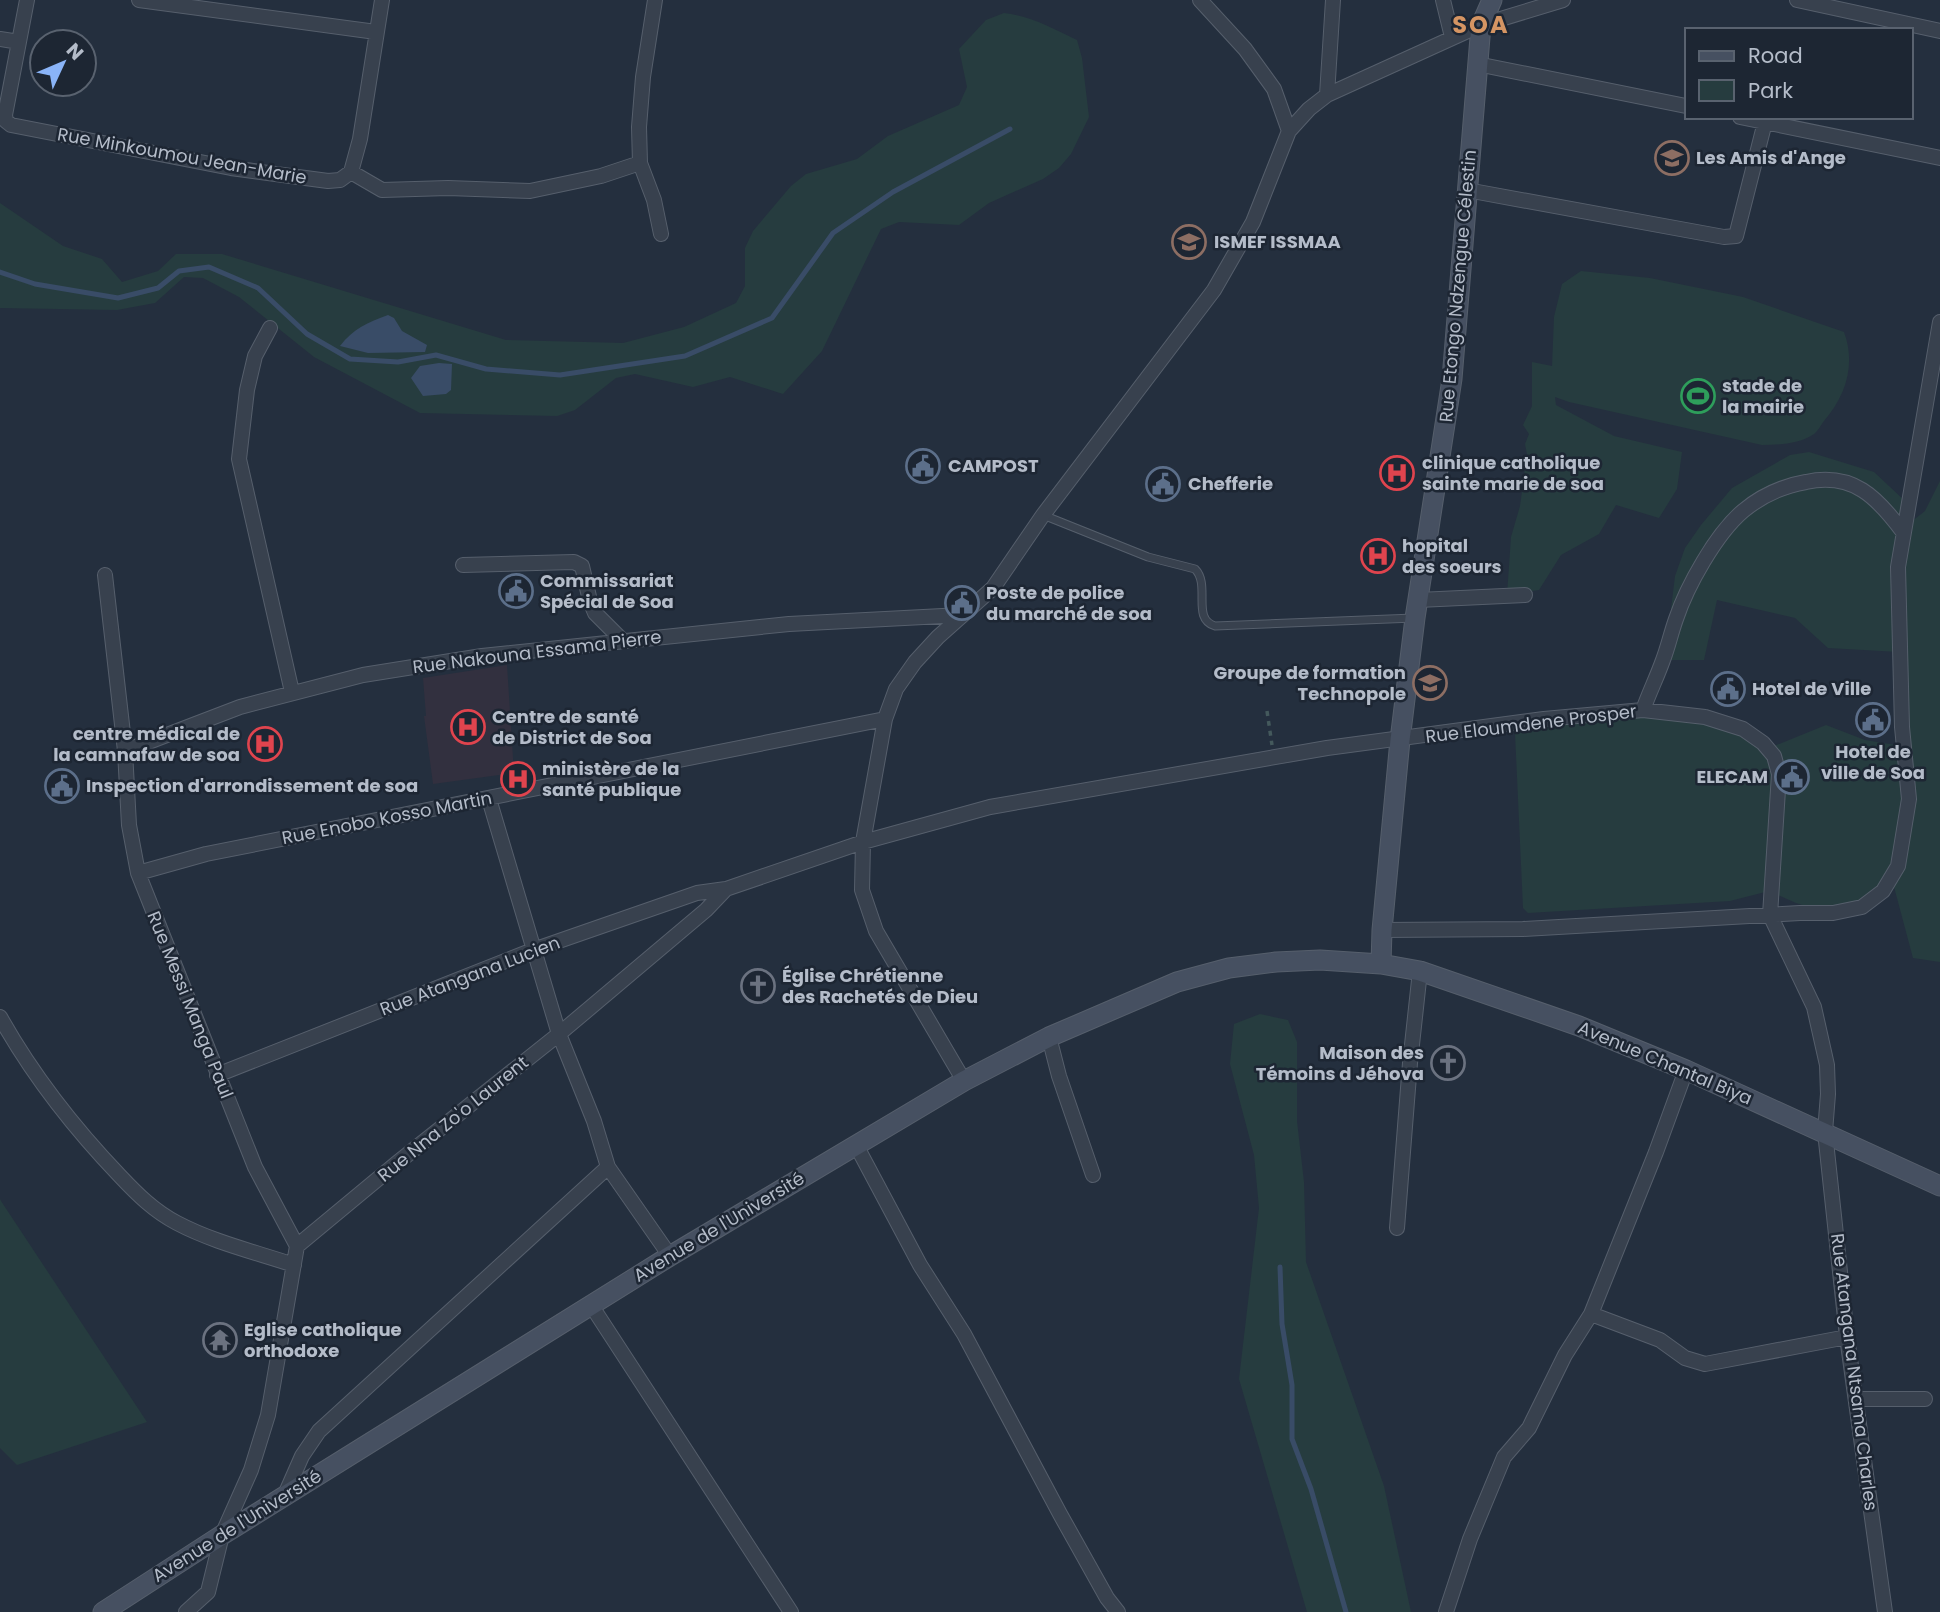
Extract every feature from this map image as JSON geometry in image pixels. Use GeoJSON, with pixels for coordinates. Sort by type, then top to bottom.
{"type":"FeatureCollection","features":[{"type":"Feature","properties":{"kind":"main road"},"geometry":{"type":"LineString","coordinates":[[1480,25],[1492,0]]}},
{"type":"Feature","properties":{"kind":"main road","name":"Rue Etongo Ndzengue Célestin"},"geometry":{"type":"LineString","coordinates":[[1381,964],[1400,740],[1416,609],[1450,391],[1480,25]]}},
{"type":"Feature","properties":{"kind":"main road","name":"Avenue de l'Université"},"geometry":{"type":"LineString","coordinates":[[103,1612],[670,1256],[964,1082],[1049,1037],[1177,982],[1229,968],[1320,960],[1381,964]]}},
{"type":"Feature","properties":{"kind":"main road","name":"Avenue Chantal Biya"},"geometry":{"type":"LineString","coordinates":[[1381,964],[1420,971],[1579,1026],[1686,1070],[1940,1186]]}},
{"type":"Feature","properties":{"kind":"street"},"geometry":{"type":"LineString","coordinates":[[0,39],[19,42],[27,0]]}},
{"type":"Feature","properties":{"kind":"street"},"geometry":{"type":"LineString","coordinates":[[139,0],[376,32]]}},
{"type":"Feature","properties":{"kind":"street"},"geometry":{"type":"LineString","coordinates":[[382,0],[360,139],[351,172],[382,190],[448,188],[530,191],[601,176],[640,163]]}},
{"type":"Feature","properties":{"kind":"street"},"geometry":{"type":"LineString","coordinates":[[655,0],[639,127],[640,163],[654,200],[661,234]]}},
{"type":"Feature","properties":{"kind":"street"},"geometry":{"type":"LineString","coordinates":[[1200,0],[1245,49],[1273,89],[1289,131]]}},
{"type":"Feature","properties":{"kind":"street"},"geometry":{"type":"LineString","coordinates":[[1327,95],[1333,0]]}},
{"type":"Feature","properties":{"kind":"street"},"geometry":{"type":"LineString","coordinates":[[1443,0],[1452,37]]}},
{"type":"Feature","properties":{"kind":"street"},"geometry":{"type":"LineString","coordinates":[[964,1082],[876,931],[862,890],[863,842],[885,719],[896,689],[915,663],[993,588],[1043,515],[1214,290],[1252,222],[1289,131],[1309,109],[1327,95],[1452,37],[1480,25],[1563,0]]}},
{"type":"Feature","properties":{"kind":"street"},"geometry":{"type":"LineString","coordinates":[[1797,0],[1940,31]]}},
{"type":"Feature","properties":{"kind":"street","name":"Rue Minkoumou Jean-Marie"},"geometry":{"type":"LineString","coordinates":[[19,42],[5,115],[6,121],[11,125],[231,168],[328,181],[340,180],[351,172]]}},
{"type":"Feature","properties":{"kind":"street"},"geometry":{"type":"LineString","coordinates":[[1477,64],[1685,106]]}},
{"type":"Feature","properties":{"kind":"street"},"geometry":{"type":"LineString","coordinates":[[1750,119],[1940,158]]}},
{"type":"Feature","properties":{"kind":"street"},"geometry":{"type":"LineString","coordinates":[[1467,190],[1724,237],[1736,236],[1765,122]]}},
{"type":"Feature","properties":{"kind":"street"},"geometry":{"type":"LineString","coordinates":[[1382,930],[1523,929],[1833,913],[1862,907],[1883,891],[1898,866],[1909,799],[1902,727],[1898,567],[1940,322]]}},
{"type":"Feature","properties":{"kind":"street"},"geometry":{"type":"LineString","coordinates":[[270,328],[255,356],[247,390],[239,459],[292,692]]}},
{"type":"Feature","properties":{"kind":"street"},"geometry":{"type":"LineString","coordinates":[[1643,710],[1664,659],[1676,618],[1697,575],[1718,540],[1742,511],[1787,485],[1820,479],[1840,481],[1861,489],[1881,503],[1903,532]]}},
{"type":"Feature","properties":{"kind":"street"},"geometry":{"type":"LineString","coordinates":[[463,565],[574,562],[582,566],[595,613],[623,641]]}},
{"type":"Feature","properties":{"kind":"street","name":"Rue Messi Manga Paul"},"geometry":{"type":"LineString","coordinates":[[105,575],[125,751],[129,825],[138,873],[256,1167],[297,1246]]}},
{"type":"Feature","properties":{"kind":"street"},"geometry":{"type":"LineString","coordinates":[[1416,609],[1525,595]]}},
{"type":"Feature","properties":{"kind":"street","name":"Rue Nakouna Essama Pierre"},"geometry":{"type":"LineString","coordinates":[[125,751],[205,720],[292,692],[363,675],[482,656],[789,624],[962,615]]}},
{"type":"Feature","properties":{"kind":"street","name":"Rue Eloumdene Prosper"},"geometry":{"type":"LineString","coordinates":[[863,842],[990,807],[1274,757],[1544,719],[1643,710],[1705,717],[1743,729],[1763,743],[1774,756],[1779,774],[1770,915]]}},
{"type":"Feature","properties":{"kind":"street","name":"Rue Enobo Kosso Martin"},"geometry":{"type":"LineString","coordinates":[[138,873],[206,855],[885,719]]}},
{"type":"Feature","properties":{"kind":"street"},"geometry":{"type":"LineString","coordinates":[[489,799],[559,1034],[594,1121],[608,1167],[670,1256]]}},
{"type":"Feature","properties":{"kind":"street","name":"Rue Nna Zo'o Laurent"},"geometry":{"type":"LineString","coordinates":[[297,1246],[559,1034],[706,910],[726,889],[863,842]]}},
{"type":"Feature","properties":{"kind":"street","name":"Rue Atangana Lucien"},"geometry":{"type":"LineString","coordinates":[[217,1075],[533,950],[697,893],[726,889]]}},
{"type":"Feature","properties":{"kind":"street","name":"Rue Atangana Ntsama Charles"},"geometry":{"type":"LineString","coordinates":[[1770,915],[1807,990],[1820,1025],[1827,1065],[1825,1132],[1847,1337],[1885,1612]]}},
{"type":"Feature","properties":{"kind":"street"},"geometry":{"type":"LineString","coordinates":[[1397,1228],[1420,971]]}},
{"type":"Feature","properties":{"kind":"street"},"geometry":{"type":"LineString","coordinates":[[0,1017],[47,1089],[93,1148],[149,1205],[177,1223],[198,1232],[294,1265]]}},
{"type":"Feature","properties":{"kind":"street"},"geometry":{"type":"LineString","coordinates":[[1049,1037],[1059,1076],[1093,1175]]}},
{"type":"Feature","properties":{"kind":"street"},"geometry":{"type":"LineString","coordinates":[[1446,1612],[1470,1539],[1504,1457],[1530,1428],[1565,1355],[1591,1314],[1686,1070]]}},
{"type":"Feature","properties":{"kind":"street"},"geometry":{"type":"LineString","coordinates":[[856,1145],[919,1265],[964,1334],[1060,1514],[1107,1598],[1118,1612]]}},
{"type":"Feature","properties":{"kind":"street"},"geometry":{"type":"LineString","coordinates":[[284,1497],[302,1456],[318,1432],[608,1167]]}},
{"type":"Feature","properties":{"kind":"street"},"geometry":{"type":"LineString","coordinates":[[186,1612],[208,1592],[222,1535],[251,1470],[268,1415],[297,1246]]}},
{"type":"Feature","properties":{"kind":"street"},"geometry":{"type":"LineString","coordinates":[[591,1305],[791,1612]]}},
{"type":"Feature","properties":{"kind":"street"},"geometry":{"type":"LineString","coordinates":[[1591,1314],[1660,1340],[1693,1363],[1704,1364],[1847,1337]]}},
{"type":"Feature","properties":{"kind":"street"},"geometry":{"type":"LineString","coordinates":[[1856,1399],[1925,1399]]}},
{"type":"Feature","properties":{"kind":"lane"},"geometry":{"type":"LineString","coordinates":[[1043,515],[1148,557],[1195,569],[1203,581],[1203,618],[1208,624],[1215,626],[1416,609]]}},
{"type":"Feature","properties":{"kind":"path"},"geometry":{"type":"LineString","coordinates":[[1267,710],[1274,757]]}},
{"type":"Feature","properties":{"kind":"shaded area","name":"Centre de santé de District de Soa"},"geometry":{"type":"Polygon","coordinates":[[[507,665],[514,773],[433,784],[424,716],[423,678],[507,665]]]}},
{"type":"Feature","properties":{"kind":"green space"},"geometry":{"type":"Polygon","coordinates":[[[1004,13],[1032,20],[1077,40],[1082,58],[1089,117],[1071,154],[1059,168],[1043,179],[989,203],[959,225],[899,222],[881,229],[822,351],[783,394],[730,377],[693,387],[635,374],[616,378],[575,410],[557,416],[420,413],[314,357],[239,297],[203,278],[184,277],[155,303],[117,310],[0,308],[0,203],[63,246],[102,259],[122,282],[158,271],[176,254],[222,254],[506,340],[623,343],[684,327],[736,303],[745,286],[745,248],[753,231],[791,186],[806,174],[857,159],[888,136],[959,105],[967,87],[959,49],[986,20],[1004,13]]]}},
{"type":"Feature","properties":{"kind":"green space"},"geometry":{"type":"Polygon","coordinates":[[[1581,271],[1650,278],[1743,297],[1844,332],[1849,356],[1847,379],[1838,401],[1815,433],[1795,442],[1775,445],[1762,445],[1555,397],[1556,405],[1614,436],[1682,452],[1677,489],[1659,518],[1616,505],[1599,534],[1561,555],[1539,590],[1507,595],[1511,537],[1520,506],[1527,454],[1525,444],[1529,434],[1523,425],[1532,406],[1532,362],[1552,366],[1554,317],[1562,284],[1581,271]]]}},
{"type":"Feature","properties":{"kind":"green space"},"geometry":{"type":"Polygon","coordinates":[[[1809,452],[1874,472],[1905,501],[1902,529],[1925,511],[1940,481],[1940,962],[1913,958],[1893,883],[1871,905],[1828,913],[1769,891],[1730,901],[1528,913],[1523,908],[1515,733],[1542,715],[1652,706],[1774,746],[1826,725],[1865,740],[1902,746],[1899,652],[1828,648],[1795,618],[1717,600],[1704,660],[1670,660],[1668,634],[1675,576],[1685,548],[1732,488],[1790,455],[1809,452]]]}},
{"type":"Feature","properties":{"kind":"green space"},"geometry":{"type":"Polygon","coordinates":[[[1260,1014],[1288,1020],[1297,1042],[1297,1121],[1304,1182],[1306,1262],[1384,1486],[1411,1612],[1307,1612],[1239,1379],[1259,1208],[1254,1155],[1230,1064],[1234,1024],[1260,1014]]]}},
{"type":"Feature","properties":{"kind":"green space"},"geometry":{"type":"Polygon","coordinates":[[[0,1199],[147,1422],[17,1465],[0,1448],[0,1199]]]}},
{"type":"Feature","properties":{"kind":"water"},"geometry":{"type":"Polygon","coordinates":[[[388,315],[394,318],[402,331],[427,345],[425,352],[368,353],[340,346],[361,327],[388,315]]]}},
{"type":"Feature","properties":{"kind":"water"},"geometry":{"type":"Polygon","coordinates":[[[452,364],[451,390],[446,394],[423,396],[411,378],[420,366],[452,364]]]}},
{"type":"Feature","properties":{"kind":"waterway"},"geometry":{"type":"LineString","coordinates":[[0,272],[35,284],[118,298],[158,288],[179,271],[209,267],[258,288],[307,334],[350,359],[398,362],[436,355],[486,369],[560,375],[685,356],[772,318],[833,233],[893,192],[1010,129]]}},
{"type":"Feature","properties":{"kind":"waterway"},"geometry":{"type":"LineString","coordinates":[[1280,1267],[1282,1324],[1292,1385],[1292,1439],[1311,1489],[1346,1612]]}},
{"type":"Feature","properties":{"kind":"place","name":"Les Amis d'Ange"},"geometry":{"type":"Point","coordinates":[1672,158]}},
{"type":"Feature","properties":{"kind":"place","name":"ISMEF ISSMAA"},"geometry":{"type":"Point","coordinates":[1189,242]}},
{"type":"Feature","properties":{"kind":"place","name":"stade de la mairie"},"geometry":{"type":"Point","coordinates":[1698,396]}},
{"type":"Feature","properties":{"kind":"place","name":"CAMPOST"},"geometry":{"type":"Point","coordinates":[923,466]}},
{"type":"Feature","properties":{"kind":"place","name":"clinique catholique sainte marie de soa"},"geometry":{"type":"Point","coordinates":[1397,473]}},
{"type":"Feature","properties":{"kind":"place","name":"Chefferie"},"geometry":{"type":"Point","coordinates":[1163,484]}},
{"type":"Feature","properties":{"kind":"place","name":"hopital des soeurs"},"geometry":{"type":"Point","coordinates":[1378,556]}},
{"type":"Feature","properties":{"kind":"place","name":"Commissariat Spécial de Soa"},"geometry":{"type":"Point","coordinates":[516,591]}},
{"type":"Feature","properties":{"kind":"place","name":"Poste de police du marché de soa"},"geometry":{"type":"Point","coordinates":[962,603]}},
{"type":"Feature","properties":{"kind":"place","name":"Groupe de formation Technopole"},"geometry":{"type":"Point","coordinates":[1430,683]}},
{"type":"Feature","properties":{"kind":"place","name":"Hotel de Ville"},"geometry":{"type":"Point","coordinates":[1728,689]}},
{"type":"Feature","properties":{"kind":"place","name":"Hotel de ville de Soa"},"geometry":{"type":"Point","coordinates":[1873,720]}},
{"type":"Feature","properties":{"kind":"place","name":"Centre de santé de District de Soa"},"geometry":{"type":"Point","coordinates":[468,727]}},
{"type":"Feature","properties":{"kind":"place","name":"centre médical de la camnafaw de soa"},"geometry":{"type":"Point","coordinates":[265,744]}},
{"type":"Feature","properties":{"kind":"place","name":"ELECAM"},"geometry":{"type":"Point","coordinates":[1792,777]}},
{"type":"Feature","properties":{"kind":"place","name":"ministère de la santé publique"},"geometry":{"type":"Point","coordinates":[518,779]}},
{"type":"Feature","properties":{"kind":"place","name":"Inspection d'arrondissement de soa"},"geometry":{"type":"Point","coordinates":[62,786]}},
{"type":"Feature","properties":{"kind":"place","name":"Église Chrétienne des Rachetés de Dieu"},"geometry":{"type":"Point","coordinates":[758,986]}},
{"type":"Feature","properties":{"kind":"place","name":"Maison des Témoins d Jéhova"},"geometry":{"type":"Point","coordinates":[1448,1063]}},
{"type":"Feature","properties":{"kind":"place","name":"Eglise catholique orthodoxe"},"geometry":{"type":"Point","coordinates":[220,1340]}},
{"type":"Feature","properties":{"kind":"district","name":"SOA"},"geometry":{"type":"Point","coordinates":[1481,25]}}]}
